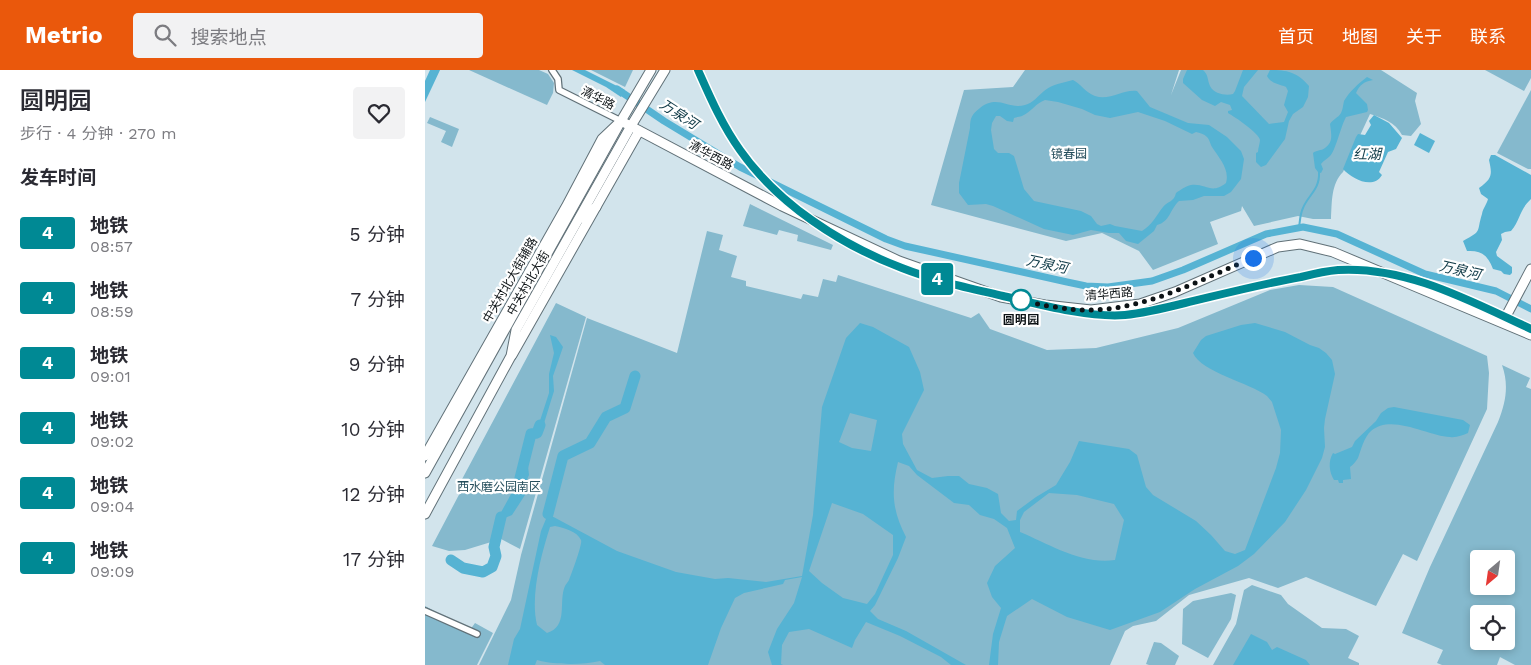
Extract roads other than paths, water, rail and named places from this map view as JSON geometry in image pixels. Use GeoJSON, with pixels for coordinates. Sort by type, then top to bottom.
{"type":"FeatureCollection","features":[{"type":"Feature","properties":{"kind":"main road","name":"中关村北大街"},"geometry":{"type":"LineString","coordinates":[[425,473],[629,106],[651,70]]}},
{"type":"Feature","properties":{"kind":"main road","name":"中关村北大街"},"geometry":{"type":"LineString","coordinates":[[425,514],[511,356],[516,330],[577,221],[635,129],[639,113],[665,70]]}},
{"type":"Feature","properties":{"kind":"main road","name":"清华西路"},"geometry":{"type":"LineString","coordinates":[[621,121],[745,187],[862,245],[907,264],[1001,297],[1045,305],[1091,310],[1140,304],[1175,292],[1278,247],[1300,244],[1333,252],[1531,335]]}},
{"type":"Feature","properties":{"kind":"main road","name":"中关村北大街辅路"},"geometry":{"type":"LineString","coordinates":[[425,456],[566,207],[602,139],[621,121]]}},
{"type":"Feature","properties":{"kind":"main road"},"geometry":{"type":"LineString","coordinates":[[511,356],[596,208],[635,129]]}},
{"type":"Feature","properties":{"kind":"main road"},"geometry":{"type":"LineString","coordinates":[[577,221],[596,208]]}},
{"type":"Feature","properties":{"kind":"main road"},"geometry":{"type":"LineString","coordinates":[[1503,322],[1531,269]]}},
{"type":"Feature","properties":{"kind":"street","name":"清华路"},"geometry":{"type":"LineString","coordinates":[[552,70],[558,79],[559,90],[621,121]]}},
{"type":"Feature","properties":{"kind":"street"},"geometry":{"type":"LineString","coordinates":[[425,610],[477,634]]}},
{"type":"Feature","properties":{"kind":"water"},"geometry":{"type":"Polygon","coordinates":[[[430,70],[440,70],[425,102],[425,81],[430,70]]]}},
{"type":"Feature","properties":{"kind":"water"},"geometry":{"type":"Polygon","coordinates":[[[572,70],[585,70],[625,90],[621,97],[606,87],[572,70]]]}},
{"type":"Feature","properties":{"kind":"water"},"geometry":{"type":"Polygon","coordinates":[[[1187,70],[1203,70],[1212,89],[1217,93],[1227,95],[1233,94],[1235,91],[1243,70],[1258,70],[1244,87],[1242,96],[1269,124],[1284,122],[1288,112],[1284,105],[1288,91],[1286,87],[1269,79],[1267,76],[1270,70],[1287,71],[1296,75],[1309,86],[1308,97],[1303,107],[1293,114],[1289,121],[1285,139],[1266,165],[1261,167],[1256,162],[1256,153],[1258,152],[1260,140],[1256,133],[1228,113],[1228,111],[1232,110],[1230,105],[1221,102],[1215,106],[1202,100],[1183,83],[1187,70]]]}},
{"type":"Feature","properties":{"kind":"water"},"geometry":{"type":"Polygon","coordinates":[[[1367,77],[1373,80],[1359,87],[1356,93],[1367,104],[1367,112],[1346,117],[1332,154],[1321,164],[1323,169],[1321,173],[1318,172],[1315,168],[1313,153],[1328,146],[1331,137],[1330,124],[1341,113],[1344,101],[1349,94],[1367,77]]]}},
{"type":"Feature","properties":{"kind":"water"},"geometry":{"type":"Polygon","coordinates":[[[1073,80],[1095,96],[1106,97],[1137,91],[1150,107],[1188,123],[1209,125],[1227,137],[1241,151],[1244,159],[1241,179],[1231,192],[1224,196],[1204,196],[1193,200],[1179,201],[1165,221],[1157,225],[1154,231],[1138,244],[1126,241],[1119,233],[1091,230],[1073,235],[1044,229],[986,204],[968,205],[959,193],[959,183],[973,114],[986,104],[992,102],[1013,106],[1028,104],[1051,87],[1073,80]],[[1045,100],[1022,116],[1014,118],[1013,122],[996,116],[992,123],[991,130],[994,149],[998,153],[1009,153],[1014,156],[1024,189],[1034,201],[1081,211],[1091,216],[1101,226],[1110,224],[1142,231],[1151,223],[1163,207],[1174,198],[1176,193],[1183,188],[1196,185],[1216,188],[1226,183],[1225,168],[1208,138],[1203,134],[1196,132],[1192,134],[1165,121],[1138,112],[1110,118],[1095,115],[1058,102],[1045,100]]]}},
{"type":"Feature","properties":{"kind":"water","name":"红湖"},"geometry":{"type":"Polygon","coordinates":[[[1374,115],[1389,123],[1402,138],[1396,149],[1388,152],[1379,172],[1382,175],[1373,182],[1368,182],[1357,179],[1343,169],[1356,137],[1358,134],[1365,135],[1371,125],[1369,121],[1374,115]]]}},
{"type":"Feature","properties":{"kind":"water"},"geometry":{"type":"Polygon","coordinates":[[[1420,133],[1435,141],[1429,153],[1414,145],[1420,133]]]}},
{"type":"Feature","properties":{"kind":"water"},"geometry":{"type":"Polygon","coordinates":[[[1491,155],[1495,155],[1531,175],[1531,199],[1524,207],[1511,231],[1501,234],[1502,240],[1496,252],[1497,256],[1512,267],[1510,275],[1493,269],[1487,257],[1481,253],[1467,251],[1463,241],[1474,235],[1478,230],[1488,199],[1481,194],[1479,188],[1490,176],[1489,160],[1491,155]]]}},
{"type":"Feature","properties":{"kind":"water"},"geometry":{"type":"Polygon","coordinates":[[[860,323],[873,327],[909,347],[920,372],[924,390],[902,434],[903,444],[917,470],[932,478],[959,476],[969,484],[987,488],[998,494],[1001,513],[1009,521],[1016,520],[1017,511],[1056,485],[1070,462],[1079,441],[1129,449],[1137,455],[1146,487],[1153,495],[1196,521],[1225,551],[1235,554],[1245,550],[1276,468],[1280,453],[1281,430],[1272,402],[1267,396],[1215,372],[1198,360],[1193,353],[1201,340],[1206,336],[1241,325],[1255,323],[1285,332],[1319,348],[1332,360],[1335,374],[1325,419],[1325,447],[1322,458],[1306,490],[1285,522],[1254,554],[1238,566],[1195,589],[1160,612],[1110,630],[1067,617],[1032,599],[1007,616],[999,642],[998,665],[989,665],[993,634],[1001,608],[992,597],[987,583],[995,566],[1015,548],[1007,528],[994,519],[980,515],[969,505],[954,503],[917,475],[909,466],[898,462],[894,482],[894,500],[895,509],[906,537],[898,558],[875,605],[870,611],[878,619],[906,631],[966,665],[951,665],[941,657],[900,636],[866,622],[852,648],[809,629],[789,632],[782,645],[781,664],[783,665],[772,665],[768,652],[777,629],[794,603],[802,577],[785,580],[783,584],[744,593],[735,598],[721,628],[708,665],[605,665],[600,661],[569,664],[537,660],[535,665],[508,665],[514,639],[520,629],[541,531],[548,514],[617,551],[676,572],[715,579],[728,578],[766,582],[802,576],[813,515],[822,407],[846,338],[860,323]],[[850,413],[839,442],[852,448],[871,451],[877,420],[850,413]],[[1049,493],[1024,512],[1020,520],[1020,532],[1078,557],[1103,561],[1115,560],[1124,520],[1114,504],[1077,495],[1049,493]],[[832,503],[809,571],[843,598],[867,604],[875,594],[893,555],[893,535],[863,514],[832,503]],[[555,526],[550,527],[540,563],[535,601],[537,625],[547,633],[554,630],[561,619],[563,592],[579,553],[581,542],[577,534],[570,530],[555,526]]]}},
{"type":"Feature","properties":{"kind":"water"},"geometry":{"type":"Polygon","coordinates":[[[550,335],[556,337],[563,347],[553,376],[554,391],[541,433],[534,438],[527,457],[529,475],[524,486],[525,495],[512,515],[505,518],[499,532],[495,532],[499,516],[522,474],[521,466],[532,432],[537,430],[549,393],[549,374],[554,353],[550,335]]]}},
{"type":"Feature","properties":{"kind":"water"},"geometry":{"type":"Polygon","coordinates":[[[1394,407],[1463,420],[1470,425],[1468,433],[1452,437],[1399,425],[1379,426],[1366,437],[1358,458],[1350,467],[1351,479],[1343,480],[1343,483],[1334,480],[1330,467],[1330,459],[1333,453],[1335,454],[1352,447],[1355,441],[1376,421],[1381,413],[1388,408],[1394,407]]]}},
{"type":"Feature","properties":{"kind":"water"},"geometry":{"type":"Polygon","coordinates":[[[1251,634],[1267,642],[1272,650],[1277,647],[1306,660],[1310,665],[1233,665],[1251,634]]]}},
{"type":"Feature","properties":{"kind":"waterway","name":"万泉河"},"geometry":{"type":"LineString","coordinates":[[617,89],[664,121],[740,167],[886,239],[905,246],[1086,286],[1108,287],[1152,281],[1183,270],[1266,234],[1303,227],[1337,234],[1425,274],[1496,291],[1531,309]]}},
{"type":"Feature","properties":{"kind":"waterway"},"geometry":{"type":"LineString","coordinates":[[1299,228],[1302,210],[1316,188],[1319,172]]}},
{"type":"Feature","properties":{"kind":"waterway"},"geometry":{"type":"LineString","coordinates":[[548,514],[563,456],[590,443],[606,417],[625,408],[635,376]]}},
{"type":"Feature","properties":{"kind":"waterway"},"geometry":{"type":"LineString","coordinates":[[519,492],[520,478],[531,434],[537,433],[540,425]]}},
{"type":"Feature","properties":{"kind":"waterway"},"geometry":{"type":"LineString","coordinates":[[451,560],[463,568],[483,572],[492,567],[496,556],[494,547],[501,517]]}},
{"type":"Feature","properties":{"kind":"metro line","name":"4"},"geometry":{"type":"LineString","coordinates":[[698,70],[717,113],[739,149],[762,178],[787,200],[813,220],[863,250],[903,268],[953,285],[1088,313],[1123,315],[1159,309],[1287,279],[1338,270],[1389,273],[1443,289],[1531,329]]}},
{"type":"Feature","properties":{"kind":"place","name":"圆明园"},"geometry":{"type":"Point","coordinates":[1021,300]}},
{"type":"Feature","properties":{"kind":"park label","name":"镜春园"},"geometry":{"type":"Point","coordinates":[1069,154]}},
{"type":"Feature","properties":{"kind":"park label","name":"西水磨公园南区"},"geometry":{"type":"Point","coordinates":[499,487]}}]}
